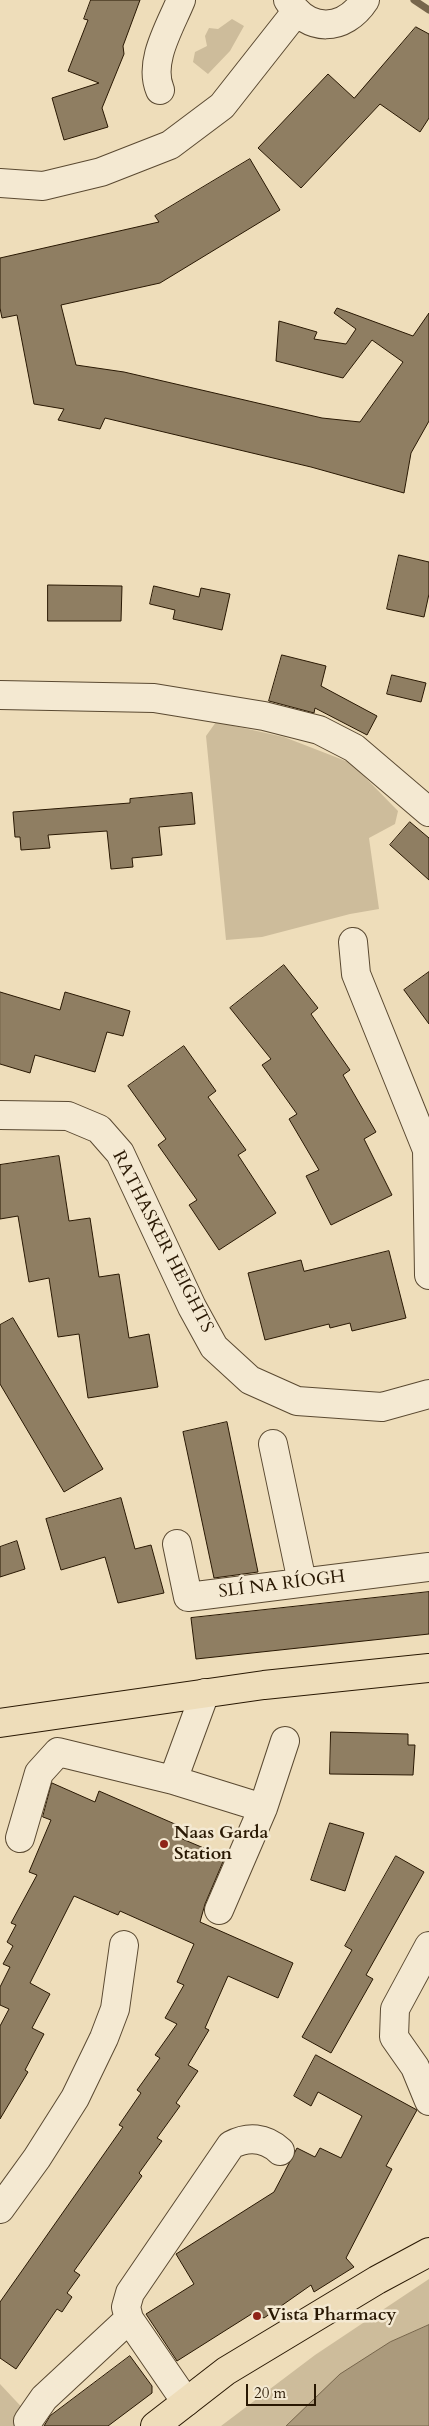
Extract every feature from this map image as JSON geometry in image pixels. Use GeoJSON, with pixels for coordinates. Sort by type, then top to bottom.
{"type":"FeatureCollection","features":[{"type":"Feature","properties":{"kind":"main road"},"geometry":{"type":"LineString","coordinates":[[0,1723],[205,1693],[429,1668]]}},
{"type":"Feature","properties":{"kind":"main road"},"geometry":{"type":"LineString","coordinates":[[155,2426],[226,2370],[377,2280],[429,2252]]}},
{"type":"Feature","properties":{"kind":"street"},"geometry":{"type":"LineString","coordinates":[[160,90],[155,79],[156,65],[181,0]]}},
{"type":"Feature","properties":{"kind":"street"},"geometry":{"type":"LineString","coordinates":[[0,183],[42,186],[102,172],[170,145],[222,106],[292,6],[307,20],[320,24],[334,24],[347,20],[358,11],[365,0]]}},
{"type":"Feature","properties":{"kind":"street"},"geometry":{"type":"LineString","coordinates":[[0,695],[154,698],[264,716],[318,730],[354,748],[429,812]]}},
{"type":"Feature","properties":{"kind":"street"},"geometry":{"type":"LineString","coordinates":[[353,942],[356,974],[427,1150],[429,1275]]}},
{"type":"Feature","properties":{"kind":"street","name":"RATHASKER HEIGHTS"},"geometry":{"type":"LineString","coordinates":[[0,1115],[68,1116],[99,1129],[120,1152],[187,1298],[214,1347],[250,1380],[297,1401],[382,1407],[429,1394]]}},
{"type":"Feature","properties":{"kind":"street"},"geometry":{"type":"LineString","coordinates":[[273,1444],[302,1582]]}},
{"type":"Feature","properties":{"kind":"street","name":"SLÍ NA RÍOGH"},"geometry":{"type":"LineString","coordinates":[[177,1544],[188,1597],[429,1567]]}},
{"type":"Feature","properties":{"kind":"street"},"geometry":{"type":"LineString","coordinates":[[173,1780],[205,1693]]}},
{"type":"Feature","properties":{"kind":"street"},"geometry":{"type":"LineString","coordinates":[[219,1910],[263,1808],[285,1741]]}},
{"type":"Feature","properties":{"kind":"street"},"geometry":{"type":"LineString","coordinates":[[20,1838],[40,1773],[58,1752],[173,1780],[263,1808]]}},
{"type":"Feature","properties":{"kind":"street"},"geometry":{"type":"LineString","coordinates":[[0,2209],[37,2158],[75,2098],[104,2038],[115,2009],[124,1944]]}},
{"type":"Feature","properties":{"kind":"street"},"geometry":{"type":"LineString","coordinates":[[429,1946],[395,2009],[394,2036],[415,2067],[429,2101]]}},
{"type":"Feature","properties":{"kind":"street"},"geometry":{"type":"LineString","coordinates":[[186,2402],[129,2319],[126,2307],[130,2293],[231,2145],[243,2138],[256,2139],[274,2146],[280,2151]]}},
{"type":"Feature","properties":{"kind":"street"},"geometry":{"type":"LineString","coordinates":[[28,2421],[44,2398],[129,2319]]}},
{"type":"Feature","properties":{"kind":"shaded area"},"geometry":{"type":"Polygon","coordinates":[[[232,19],[244,26],[230,51],[208,74],[193,62],[195,52],[207,46],[205,36],[209,28],[218,29],[232,19]]]}},
{"type":"Feature","properties":{"kind":"shaded area"},"geometry":{"type":"Polygon","coordinates":[[[216,722],[284,737],[351,763],[398,811],[395,824],[369,838],[379,909],[350,914],[262,937],[226,940],[206,736],[216,722]]]}},
{"type":"Feature","properties":{"kind":"shaded area"},"geometry":{"type":"Polygon","coordinates":[[[429,2279],[429,2426],[221,2426],[315,2355],[429,2279]]]}},
{"type":"Feature","properties":{"kind":"shaded area"},"geometry":{"type":"Polygon","coordinates":[[[429,2325],[429,2426],[286,2426],[340,2374],[390,2342],[429,2325]]]}},
{"type":"Feature","properties":{"kind":"shaded area"},"geometry":{"type":"Polygon","coordinates":[[[0,2384],[30,2416],[34,2426],[0,2426],[0,2384]]]}},
{"type":"Feature","properties":{"kind":"building"},"geometry":{"type":"Polygon","coordinates":[[[91,0],[140,0],[123,46],[124,54],[102,108],[108,127],[64,140],[52,98],[99,83],[68,71],[88,20],[84,19],[91,0]]]}},
{"type":"Feature","properties":{"kind":"building"},"geometry":{"type":"Polygon","coordinates":[[[416,27],[429,34],[429,118],[420,132],[380,104],[301,188],[258,148],[328,74],[354,98],[416,27]]]}},
{"type":"Feature","properties":{"kind":"building"},"geometry":{"type":"Polygon","coordinates":[[[250,159],[280,210],[160,283],[61,305],[76,365],[124,372],[322,418],[360,422],[403,362],[372,340],[343,378],[276,361],[279,321],[317,332],[314,339],[346,344],[356,329],[334,313],[337,308],[413,336],[429,313],[429,421],[411,453],[404,493],[311,467],[105,418],[100,429],[58,420],[64,409],[34,404],[17,315],[2,318],[0,308],[0,258],[159,222],[155,216],[250,159]]]}},
{"type":"Feature","properties":{"kind":"building"},"geometry":{"type":"Polygon","coordinates":[[[399,555],[429,562],[429,594],[424,617],[387,609],[399,555]]]}},
{"type":"Feature","properties":{"kind":"building"},"geometry":{"type":"Polygon","coordinates":[[[48,585],[122,586],[121,621],[48,621],[48,585]]]}},
{"type":"Feature","properties":{"kind":"building"},"geometry":{"type":"Polygon","coordinates":[[[154,586],[199,597],[201,588],[230,594],[222,630],[173,619],[175,610],[150,604],[154,586]]]}},
{"type":"Feature","properties":{"kind":"building"},"geometry":{"type":"Polygon","coordinates":[[[282,655],[326,666],[321,686],[377,716],[367,735],[315,708],[314,713],[269,701],[282,655]]]}},
{"type":"Feature","properties":{"kind":"building"},"geometry":{"type":"Polygon","coordinates":[[[392,675],[426,683],[421,702],[387,694],[392,675]]]}},
{"type":"Feature","properties":{"kind":"building"},"geometry":{"type":"Polygon","coordinates":[[[192,793],[195,824],[159,827],[162,855],[132,858],[133,867],[111,869],[107,831],[48,835],[50,848],[21,850],[20,837],[15,837],[13,812],[130,803],[130,799],[192,793]]]}},
{"type":"Feature","properties":{"kind":"building"},"geometry":{"type":"Polygon","coordinates":[[[410,822],[429,838],[429,880],[390,845],[410,822]]]}},
{"type":"Feature","properties":{"kind":"building"},"geometry":{"type":"Polygon","coordinates":[[[284,965],[318,1008],[311,1014],[350,1070],[343,1075],[376,1132],[364,1139],[392,1195],[331,1225],[306,1176],[319,1170],[289,1119],[297,1114],[262,1065],[271,1059],[230,1008],[284,965]]]}},
{"type":"Feature","properties":{"kind":"building"},"geometry":{"type":"Polygon","coordinates":[[[429,972],[429,1024],[404,990],[429,972]]]}},
{"type":"Feature","properties":{"kind":"building"},"geometry":{"type":"Polygon","coordinates":[[[0,992],[60,1010],[65,992],[130,1011],[123,1036],[107,1032],[95,1072],[35,1055],[30,1073],[0,1064],[0,992]]]}},
{"type":"Feature","properties":{"kind":"building"},"geometry":{"type":"Polygon","coordinates":[[[184,1046],[216,1091],[208,1097],[246,1150],[238,1155],[276,1213],[219,1250],[189,1205],[197,1200],[158,1145],[166,1139],[128,1086],[184,1046]]]}},
{"type":"Feature","properties":{"kind":"building"},"geometry":{"type":"Polygon","coordinates":[[[59,1156],[69,1221],[90,1218],[99,1277],[119,1274],[129,1338],[149,1334],[158,1387],[88,1398],[79,1334],[58,1337],[49,1278],[29,1282],[18,1216],[0,1219],[0,1165],[59,1156]]]}},
{"type":"Feature","properties":{"kind":"building"},"geometry":{"type":"Polygon","coordinates":[[[389,1251],[406,1318],[352,1331],[350,1323],[330,1328],[329,1324],[265,1340],[248,1273],[301,1260],[304,1271],[389,1251]]]}},
{"type":"Feature","properties":{"kind":"building"},"geometry":{"type":"Polygon","coordinates":[[[13,1318],[103,1469],[64,1492],[0,1384],[0,1325],[13,1318]]]}},
{"type":"Feature","properties":{"kind":"building"},"geometry":{"type":"Polygon","coordinates":[[[227,1422],[258,1572],[214,1578],[183,1432],[227,1422]]]}},
{"type":"Feature","properties":{"kind":"building"},"geometry":{"type":"Polygon","coordinates":[[[121,1498],[135,1549],[151,1545],[164,1593],[118,1603],[105,1557],[61,1570],[46,1519],[121,1498]]]}},
{"type":"Feature","properties":{"kind":"building"},"geometry":{"type":"Polygon","coordinates":[[[17,1541],[25,1569],[0,1577],[0,1547],[17,1541]]]}},
{"type":"Feature","properties":{"kind":"building"},"geometry":{"type":"Polygon","coordinates":[[[429,1592],[429,1634],[196,1659],[191,1618],[429,1592]]]}},
{"type":"Feature","properties":{"kind":"building"},"geometry":{"type":"Polygon","coordinates":[[[331,1732],[408,1734],[408,1745],[415,1745],[413,1775],[330,1774],[331,1732]]]}},
{"type":"Feature","properties":{"kind":"building"},"geometry":{"type":"Polygon","coordinates":[[[52,1783],[95,1802],[99,1791],[184,1828],[180,1838],[225,1857],[205,1904],[200,1922],[293,1963],[278,1998],[228,1976],[205,2028],[209,2030],[188,2065],[198,2071],[176,2103],[180,2106],[157,2138],[162,2141],[139,2173],[142,2176],[74,2271],[80,2275],[67,2293],[72,2297],[62,2312],[57,2309],[16,2369],[0,2358],[0,2302],[123,2127],[119,2125],[141,2093],[137,2090],[160,2058],[155,2055],[177,2024],[165,2018],[184,1985],[177,1982],[194,1944],[120,1911],[118,1915],[74,1896],[30,1983],[50,1994],[32,2028],[44,2034],[25,2070],[28,2072],[0,2119],[0,2026],[9,2009],[0,2005],[0,1987],[10,1967],[3,1964],[13,1946],[7,1942],[16,1925],[11,1923],[37,1875],[29,1872],[51,1820],[43,1817],[52,1783]]]}},
{"type":"Feature","properties":{"kind":"building"},"geometry":{"type":"Polygon","coordinates":[[[330,1823],[364,1833],[345,1891],[311,1880],[330,1823]]]}},
{"type":"Feature","properties":{"kind":"building"},"geometry":{"type":"Polygon","coordinates":[[[396,1856],[424,1872],[366,1975],[373,1979],[331,2053],[302,2037],[352,1950],[345,1946],[396,1856]]]}},
{"type":"Feature","properties":{"kind":"building"},"geometry":{"type":"Polygon","coordinates":[[[316,2055],[417,2110],[386,2166],[392,2169],[346,2258],[354,2267],[314,2292],[311,2285],[264,2318],[253,2313],[177,2361],[146,2314],[194,2284],[176,2254],[274,2192],[297,2148],[315,2157],[320,2148],[341,2158],[362,2116],[318,2092],[311,2106],[294,2096],[316,2055]]]}},
{"type":"Feature","properties":{"kind":"building"},"geometry":{"type":"Polygon","coordinates":[[[130,2356],[152,2386],[152,2393],[108,2426],[44,2426],[50,2416],[130,2356]]]}},
{"type":"Feature","properties":{"kind":"waterway"},"geometry":{"type":"LineString","coordinates":[[414,0],[429,10]]}},
{"type":"Feature","properties":{"kind":"place","name":"Naas Garda Station"},"geometry":{"type":"Point","coordinates":[164,1844]}},
{"type":"Feature","properties":{"kind":"place","name":"Vista Pharmacy"},"geometry":{"type":"Point","coordinates":[257,2316]}}]}
